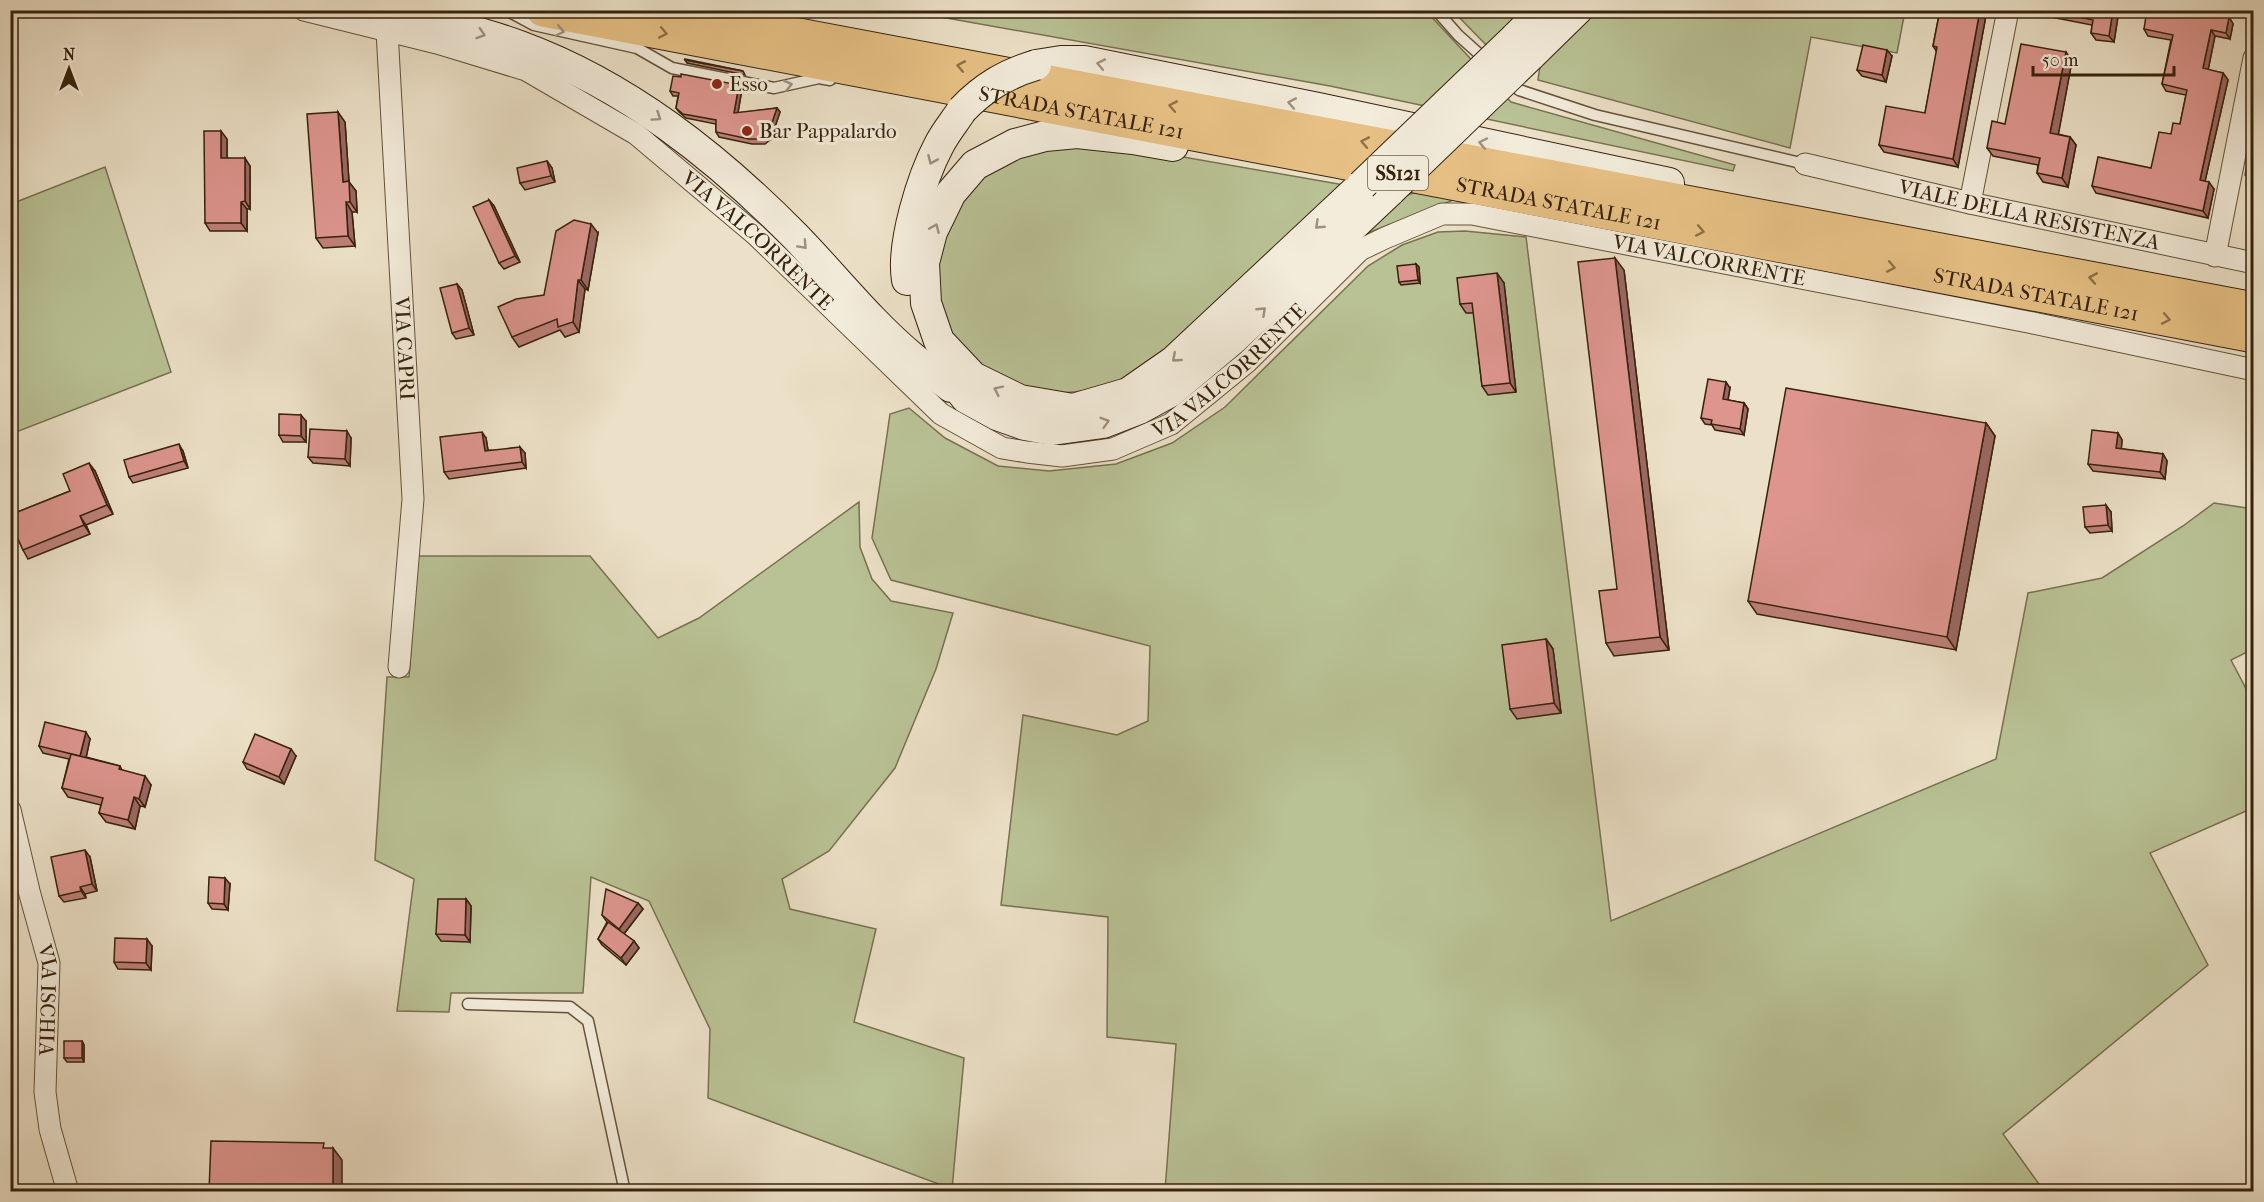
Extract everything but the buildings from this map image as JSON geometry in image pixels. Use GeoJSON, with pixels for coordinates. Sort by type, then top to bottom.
{"type":"FeatureCollection","features":[{"type":"Feature","properties":{"kind":"main road","name":"STRADA STATALE 121"},"geometry":{"type":"LineString","coordinates":[[543,10],[2253,336]]}},
{"type":"Feature","properties":{"kind":"main road","name":"STRADA STATALE 121"},"geometry":{"type":"LineString","coordinates":[[666,10],[2253,309]]}},
{"type":"Feature","properties":{"kind":"main road"},"geometry":{"type":"LineString","coordinates":[[385,21],[453,25],[520,46],[589,76],[624,95],[656,116],[738,183],[794,235],[911,356],[966,398],[996,415],[1025,425],[1052,430],[1103,423],[1139,409],[1170,392],[1230,341],[1391,190],[1523,47],[1543,10]]}},
{"type":"Feature","properties":{"kind":"main road"},"geometry":{"type":"LineString","coordinates":[[1424,178],[1345,178],[1133,139],[1077,133],[1046,136],[1015,144],[975,165],[951,193],[932,232],[924,262],[926,303],[939,341],[973,377],[1020,400],[1073,409],[1128,393],[1174,361],[1362,185],[1523,47],[1577,10]]}},
{"type":"Feature","properties":{"kind":"main road"},"geometry":{"type":"LineString","coordinates":[[966,398],[928,348],[918,329],[911,306],[906,276],[909,239],[923,180],[959,106],[995,81],[1015,71],[1061,61],[1084,61],[1306,105],[1835,216],[1969,255]]}},
{"type":"Feature","properties":{"kind":"street","name":"VIA VALCORRENTE"},"geometry":{"type":"LineString","coordinates":[[304,10],[385,21],[437,43],[526,70],[636,134],[756,235],[941,414],[1002,448],[1062,456],[1113,449],[1171,424],[1247,362],[1360,250],[1442,214],[1472,214],[2028,322],[2253,370]]}},
{"type":"Feature","properties":{"kind":"street"},"geometry":{"type":"LineString","coordinates":[[1970,203],[2008,10]]}},
{"type":"Feature","properties":{"kind":"street","name":"VIA CAPRI"},"geometry":{"type":"LineString","coordinates":[[385,21],[413,499],[399,667]]}},
{"type":"Feature","properties":{"kind":"street"},"geometry":{"type":"LineString","coordinates":[[2216,256],[2253,58]]}},
{"type":"Feature","properties":{"kind":"street","name":"VIALE DELLA RESISTENZA"},"geometry":{"type":"LineString","coordinates":[[1805,164],[1970,203],[2253,263]]}},
{"type":"Feature","properties":{"kind":"street","name":"VIA ISCHIA"},"geometry":{"type":"LineString","coordinates":[[10,810],[49,963],[45,1092],[50,1129],[68,1191]]}},
{"type":"Feature","properties":{"kind":"lane"},"geometry":{"type":"LineString","coordinates":[[506,10],[534,25],[637,48],[672,68],[774,88],[819,78],[842,82]]}},
{"type":"Feature","properties":{"kind":"lane"},"geometry":{"type":"LineString","coordinates":[[1436,10],[1458,35],[1519,90],[1595,115],[1805,164]]}},
{"type":"Feature","properties":{"kind":"lane"},"geometry":{"type":"LineString","coordinates":[[959,106],[1010,100]]}},
{"type":"Feature","properties":{"kind":"lane"},"geometry":{"type":"LineString","coordinates":[[468,1004],[570,1007],[588,1021],[625,1191]]}},
{"type":"Feature","properties":{"kind":"green space"},"geometry":{"type":"Polygon","coordinates":[[[907,11],[1426,11],[1511,102],[1735,165],[1733,171],[1330,86],[907,11]]]}},
{"type":"Feature","properties":{"kind":"green space"},"geometry":{"type":"Polygon","coordinates":[[[1453,11],[1529,11],[1490,49],[1453,11]]]}},
{"type":"Feature","properties":{"kind":"green space"},"geometry":{"type":"Polygon","coordinates":[[[1597,11],[1905,11],[1897,53],[1811,37],[1790,148],[1538,80],[1540,66],[1597,11]]]}},
{"type":"Feature","properties":{"kind":"green space"},"geometry":{"type":"Polygon","coordinates":[[[2253,127],[2253,176],[2245,175],[2253,127]]]}},
{"type":"Feature","properties":{"kind":"green space"},"geometry":{"type":"Polygon","coordinates":[[[1041,147],[1126,147],[1344,185],[1165,353],[1124,380],[1083,391],[1052,394],[986,375],[945,332],[933,270],[950,212],[988,170],[1041,147]]]}},
{"type":"Feature","properties":{"kind":"green space"},"geometry":{"type":"Polygon","coordinates":[[[105,167],[171,372],[11,434],[11,204],[105,167]]]}},
{"type":"Feature","properties":{"kind":"green space"},"geometry":{"type":"Polygon","coordinates":[[[1419,191],[1456,199],[1365,234],[1405,196],[1419,191]]]}},
{"type":"Feature","properties":{"kind":"green space"},"geometry":{"type":"Polygon","coordinates":[[[1465,231],[1526,237],[1611,921],[1996,759],[2028,593],[2102,578],[2183,526],[2214,503],[2253,509],[2253,649],[2231,660],[2253,702],[2253,808],[2150,853],[2208,965],[2003,1134],[2044,1191],[1165,1191],[1176,1044],[1107,1037],[1108,917],[1001,905],[1023,715],[1117,735],[1148,721],[1150,646],[891,580],[872,538],[890,414],[909,408],[945,438],[998,466],[1049,471],[1116,464],[1172,443],[1225,407],[1368,266],[1402,245],[1438,232],[1465,231]]]}},
{"type":"Feature","properties":{"kind":"green space"},"geometry":{"type":"Polygon","coordinates":[[[859,502],[860,547],[872,579],[891,601],[953,613],[936,669],[895,768],[829,851],[782,879],[790,909],[876,929],[854,1022],[964,1058],[952,1189],[708,1098],[710,1029],[649,901],[591,877],[583,993],[451,993],[449,1012],[397,1011],[414,879],[375,860],[387,677],[409,677],[418,556],[590,556],[658,638],[699,618],[859,502]]]}},
{"type":"Feature","properties":{"kind":"place","name":"Esso"},"geometry":{"type":"Point","coordinates":[717,84]}},
{"type":"Feature","properties":{"kind":"place","name":"Bar Pappalardo"},"geometry":{"type":"Point","coordinates":[747,131]}}]}
